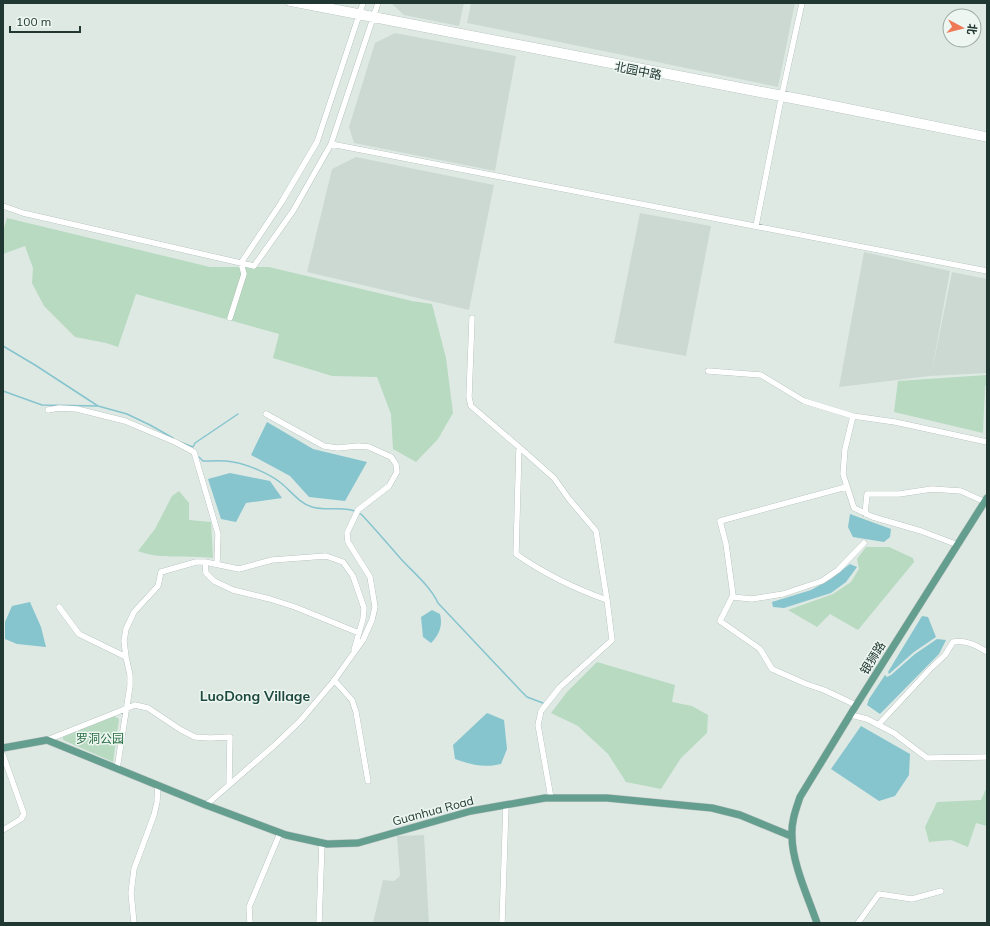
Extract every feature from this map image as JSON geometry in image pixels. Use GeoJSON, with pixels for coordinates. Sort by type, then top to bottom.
{"type":"FeatureCollection","features":[{"type":"Feature","properties":{"kind":"main road","name":"银狮路"},"geometry":{"type":"LineString","coordinates":[[792,836],[794,813],[800,797],[856,705],[986,500]]}},
{"type":"Feature","properties":{"kind":"main road","name":"Guanhua Road"},"geometry":{"type":"LineString","coordinates":[[47,740],[158,786],[280,833],[327,844],[358,843],[471,811],[550,798],[607,798],[712,808],[740,816],[792,836]]}},
{"type":"Feature","properties":{"kind":"main road"},"geometry":{"type":"LineString","coordinates":[[3,748],[47,740]]}},
{"type":"Feature","properties":{"kind":"main road"},"geometry":{"type":"LineString","coordinates":[[792,836],[794,856],[817,923]]}},
{"type":"Feature","properties":{"kind":"street","name":"北园中路"},"geometry":{"type":"LineString","coordinates":[[289,3],[373,17],[987,135]]}},
{"type":"Feature","properties":{"kind":"street","name":"北园中路"},"geometry":{"type":"LineString","coordinates":[[313,3],[360,15]]}},
{"type":"Feature","properties":{"kind":"street"},"geometry":{"type":"LineString","coordinates":[[230,318],[244,274],[241,263],[281,203],[317,142],[363,3]]}},
{"type":"Feature","properties":{"kind":"street"},"geometry":{"type":"LineString","coordinates":[[3,206],[31,214],[254,266],[293,211],[331,144],[378,3]]}},
{"type":"Feature","properties":{"kind":"street"},"geometry":{"type":"LineString","coordinates":[[756,226],[802,3]]}},
{"type":"Feature","properties":{"kind":"street","name":"北园中路"},"geometry":{"type":"LineString","coordinates":[[782,96],[987,139]]}},
{"type":"Feature","properties":{"kind":"street"},"geometry":{"type":"LineString","coordinates":[[331,144],[987,271]]}},
{"type":"Feature","properties":{"kind":"street"},"geometry":{"type":"LineString","coordinates":[[472,318],[469,397],[471,406],[554,478],[569,499],[596,530],[612,640],[560,687],[541,711],[538,725],[550,798]]}},
{"type":"Feature","properties":{"kind":"street"},"geometry":{"type":"LineString","coordinates":[[708,371],[761,375],[804,401],[853,416],[895,422],[987,442]]}},
{"type":"Feature","properties":{"kind":"street"},"geometry":{"type":"LineString","coordinates":[[48,410],[58,408],[77,408],[125,421],[175,442],[194,452],[218,534],[216,564]]}},
{"type":"Feature","properties":{"kind":"street"},"geometry":{"type":"LineString","coordinates":[[206,805],[300,721],[334,680],[363,640],[372,620],[375,607],[370,577],[348,542],[347,533],[357,511],[389,486],[397,472],[396,464],[391,457],[369,447],[358,446],[336,448],[324,446],[266,414]]}},
{"type":"Feature","properties":{"kind":"street"},"geometry":{"type":"LineString","coordinates":[[853,416],[845,449],[843,474],[854,508],[865,514],[921,531],[958,545]]}},
{"type":"Feature","properties":{"kind":"street"},"geometry":{"type":"LineString","coordinates":[[519,447],[516,554],[562,582],[607,600]]}},
{"type":"Feature","properties":{"kind":"street"},"geometry":{"type":"LineString","coordinates":[[846,487],[720,521],[726,544],[733,595],[720,621],[760,649],[772,669],[856,705]]}},
{"type":"Feature","properties":{"kind":"street"},"geometry":{"type":"LineString","coordinates":[[865,514],[867,494],[899,494],[932,489],[961,491],[986,500]]}},
{"type":"Feature","properties":{"kind":"street"},"geometry":{"type":"LineString","coordinates":[[732,597],[752,599],[783,594],[822,581],[838,570],[864,542]]}},
{"type":"Feature","properties":{"kind":"street"},"geometry":{"type":"LineString","coordinates":[[117,769],[130,686],[130,675],[124,641],[126,629],[134,612],[158,586],[161,572],[196,562],[216,564],[239,570],[272,560],[326,556],[343,562],[353,576],[364,608],[363,619],[353,655]]}},
{"type":"Feature","properties":{"kind":"street"},"geometry":{"type":"LineString","coordinates":[[205,562],[206,573],[214,581],[232,590],[270,599],[295,607],[359,633]]}},
{"type":"Feature","properties":{"kind":"street"},"geometry":{"type":"LineString","coordinates":[[59,607],[79,634],[126,657]]}},
{"type":"Feature","properties":{"kind":"street"},"geometry":{"type":"LineString","coordinates":[[878,725],[930,668],[944,655],[953,642],[960,641],[970,643],[987,652]]}},
{"type":"Feature","properties":{"kind":"street"},"geometry":{"type":"LineString","coordinates":[[334,680],[352,700],[356,712],[368,781]]}},
{"type":"Feature","properties":{"kind":"street"},"geometry":{"type":"LineString","coordinates":[[47,740],[135,705],[148,708],[181,730],[195,737],[210,738],[230,736],[229,785]]}},
{"type":"Feature","properties":{"kind":"street"},"geometry":{"type":"LineString","coordinates":[[851,715],[867,719],[894,733],[927,758],[987,757]]}},
{"type":"Feature","properties":{"kind":"street"},"geometry":{"type":"LineString","coordinates":[[3,755],[24,814],[21,819],[3,830]]}},
{"type":"Feature","properties":{"kind":"street"},"geometry":{"type":"LineString","coordinates":[[134,923],[131,893],[134,869],[158,802],[158,786]]}},
{"type":"Feature","properties":{"kind":"street"},"geometry":{"type":"LineString","coordinates":[[502,923],[506,805]]}},
{"type":"Feature","properties":{"kind":"street"},"geometry":{"type":"LineString","coordinates":[[250,923],[249,907],[280,833]]}},
{"type":"Feature","properties":{"kind":"street"},"geometry":{"type":"LineString","coordinates":[[319,923],[322,843]]}},
{"type":"Feature","properties":{"kind":"street"},"geometry":{"type":"LineString","coordinates":[[858,923],[879,894],[912,899],[941,891]]}},
{"type":"Feature","properties":{"kind":"shaded area"},"geometry":{"type":"Polygon","coordinates":[[[392,3],[464,3],[459,26],[404,15],[392,3]]]}},
{"type":"Feature","properties":{"kind":"shaded area"},"geometry":{"type":"Polygon","coordinates":[[[471,3],[795,3],[778,87],[467,23],[471,3]]]}},
{"type":"Feature","properties":{"kind":"shaded area"},"geometry":{"type":"Polygon","coordinates":[[[395,33],[516,56],[495,171],[354,143],[349,127],[375,43],[395,33]]]}},
{"type":"Feature","properties":{"kind":"shaded area"},"geometry":{"type":"Polygon","coordinates":[[[356,157],[494,185],[469,310],[307,272],[332,169],[356,157]]]}},
{"type":"Feature","properties":{"kind":"shaded area"},"geometry":{"type":"Polygon","coordinates":[[[640,213],[711,226],[686,356],[614,343],[640,213]]]}},
{"type":"Feature","properties":{"kind":"shaded area"},"geometry":{"type":"Polygon","coordinates":[[[864,252],[950,271],[932,371],[952,272],[987,279],[987,373],[930,376],[839,387],[864,252]]]}},
{"type":"Feature","properties":{"kind":"shaded area"},"geometry":{"type":"Polygon","coordinates":[[[424,835],[429,923],[373,923],[383,880],[394,881],[400,876],[397,836],[424,835]]]}},
{"type":"Feature","properties":{"kind":"green space"},"geometry":{"type":"Polygon","coordinates":[[[7,218],[210,267],[269,267],[412,301],[432,304],[446,358],[453,413],[438,439],[416,462],[393,449],[391,414],[377,377],[332,376],[273,358],[279,334],[136,294],[118,347],[75,337],[44,306],[32,283],[33,268],[25,246],[3,254],[3,232],[7,218]]]}},
{"type":"Feature","properties":{"kind":"green space"},"geometry":{"type":"Polygon","coordinates":[[[987,375],[987,385],[985,386],[983,433],[894,412],[898,381],[987,375]]]}},
{"type":"Feature","properties":{"kind":"green space"},"geometry":{"type":"Polygon","coordinates":[[[179,491],[189,503],[189,520],[211,522],[213,558],[166,556],[147,554],[138,551],[155,529],[172,496],[179,491]]]}},
{"type":"Feature","properties":{"kind":"green space"},"geometry":{"type":"Polygon","coordinates":[[[866,547],[889,547],[913,558],[914,562],[858,630],[830,614],[817,627],[788,610],[833,594],[851,582],[859,569],[857,559],[866,547]]]}},
{"type":"Feature","properties":{"kind":"green space"},"geometry":{"type":"Polygon","coordinates":[[[597,662],[675,685],[672,702],[692,706],[708,715],[707,733],[681,758],[661,789],[626,782],[608,754],[578,726],[551,713],[567,692],[597,662]]]}},
{"type":"Feature","properties":{"kind":"green space","name":"罗洞公园"},"geometry":{"type":"Polygon","coordinates":[[[114,716],[119,719],[113,762],[63,740],[63,737],[114,716]]]}},
{"type":"Feature","properties":{"kind":"green space"},"geometry":{"type":"Polygon","coordinates":[[[987,787],[987,826],[976,823],[968,847],[951,840],[929,842],[925,827],[937,802],[981,800],[987,787]]]}},
{"type":"Feature","properties":{"kind":"water"},"geometry":{"type":"Polygon","coordinates":[[[267,422],[313,449],[367,462],[345,501],[309,497],[290,476],[251,455],[267,422]]]}},
{"type":"Feature","properties":{"kind":"water"},"geometry":{"type":"Polygon","coordinates":[[[230,473],[270,481],[282,498],[246,503],[236,522],[221,519],[208,479],[230,473]]]}},
{"type":"Feature","properties":{"kind":"water"},"geometry":{"type":"Polygon","coordinates":[[[850,514],[891,529],[890,537],[884,542],[853,537],[848,527],[850,514]]]}},
{"type":"Feature","properties":{"kind":"water"},"geometry":{"type":"Polygon","coordinates":[[[850,564],[857,567],[846,582],[831,593],[784,608],[773,607],[772,602],[811,590],[831,579],[850,564]]]}},
{"type":"Feature","properties":{"kind":"water"},"geometry":{"type":"Polygon","coordinates":[[[30,602],[41,627],[46,647],[17,644],[5,639],[5,622],[12,606],[30,602]]]}},
{"type":"Feature","properties":{"kind":"water"},"geometry":{"type":"Polygon","coordinates":[[[432,610],[440,614],[441,626],[436,637],[431,643],[423,637],[421,617],[432,610]]]}},
{"type":"Feature","properties":{"kind":"water"},"geometry":{"type":"Polygon","coordinates":[[[922,616],[928,617],[936,637],[914,652],[889,674],[888,672],[922,616]]]}},
{"type":"Feature","properties":{"kind":"water"},"geometry":{"type":"Polygon","coordinates":[[[937,639],[946,640],[939,654],[880,714],[867,705],[869,699],[885,675],[887,677],[891,675],[915,654],[937,639]]]}},
{"type":"Feature","properties":{"kind":"water"},"geometry":{"type":"Polygon","coordinates":[[[487,713],[504,720],[507,749],[501,764],[489,766],[478,765],[455,759],[453,745],[487,713]]]}},
{"type":"Feature","properties":{"kind":"water"},"geometry":{"type":"Polygon","coordinates":[[[861,726],[910,754],[909,775],[895,796],[879,801],[831,769],[861,726]]]}},
{"type":"Feature","properties":{"kind":"waterway"},"geometry":{"type":"LineString","coordinates":[[3,346],[98,406],[127,414],[173,438]]}},
{"type":"Feature","properties":{"kind":"waterway"},"geometry":{"type":"LineString","coordinates":[[3,391],[42,405],[97,406]]}},
{"type":"Feature","properties":{"kind":"waterway"},"geometry":{"type":"LineString","coordinates":[[180,442],[193,447],[195,443],[238,414]]}},
{"type":"Feature","properties":{"kind":"waterway"},"geometry":{"type":"LineString","coordinates":[[199,457],[203,461],[230,461],[258,470],[271,476],[285,486],[299,500],[312,507],[351,510],[362,515],[426,585],[438,603],[521,691],[527,697],[543,703]]}},
{"type":"Feature","properties":{"kind":"district","name":"LuoDong Village"},"geometry":{"type":"Point","coordinates":[255,696]}}]}
